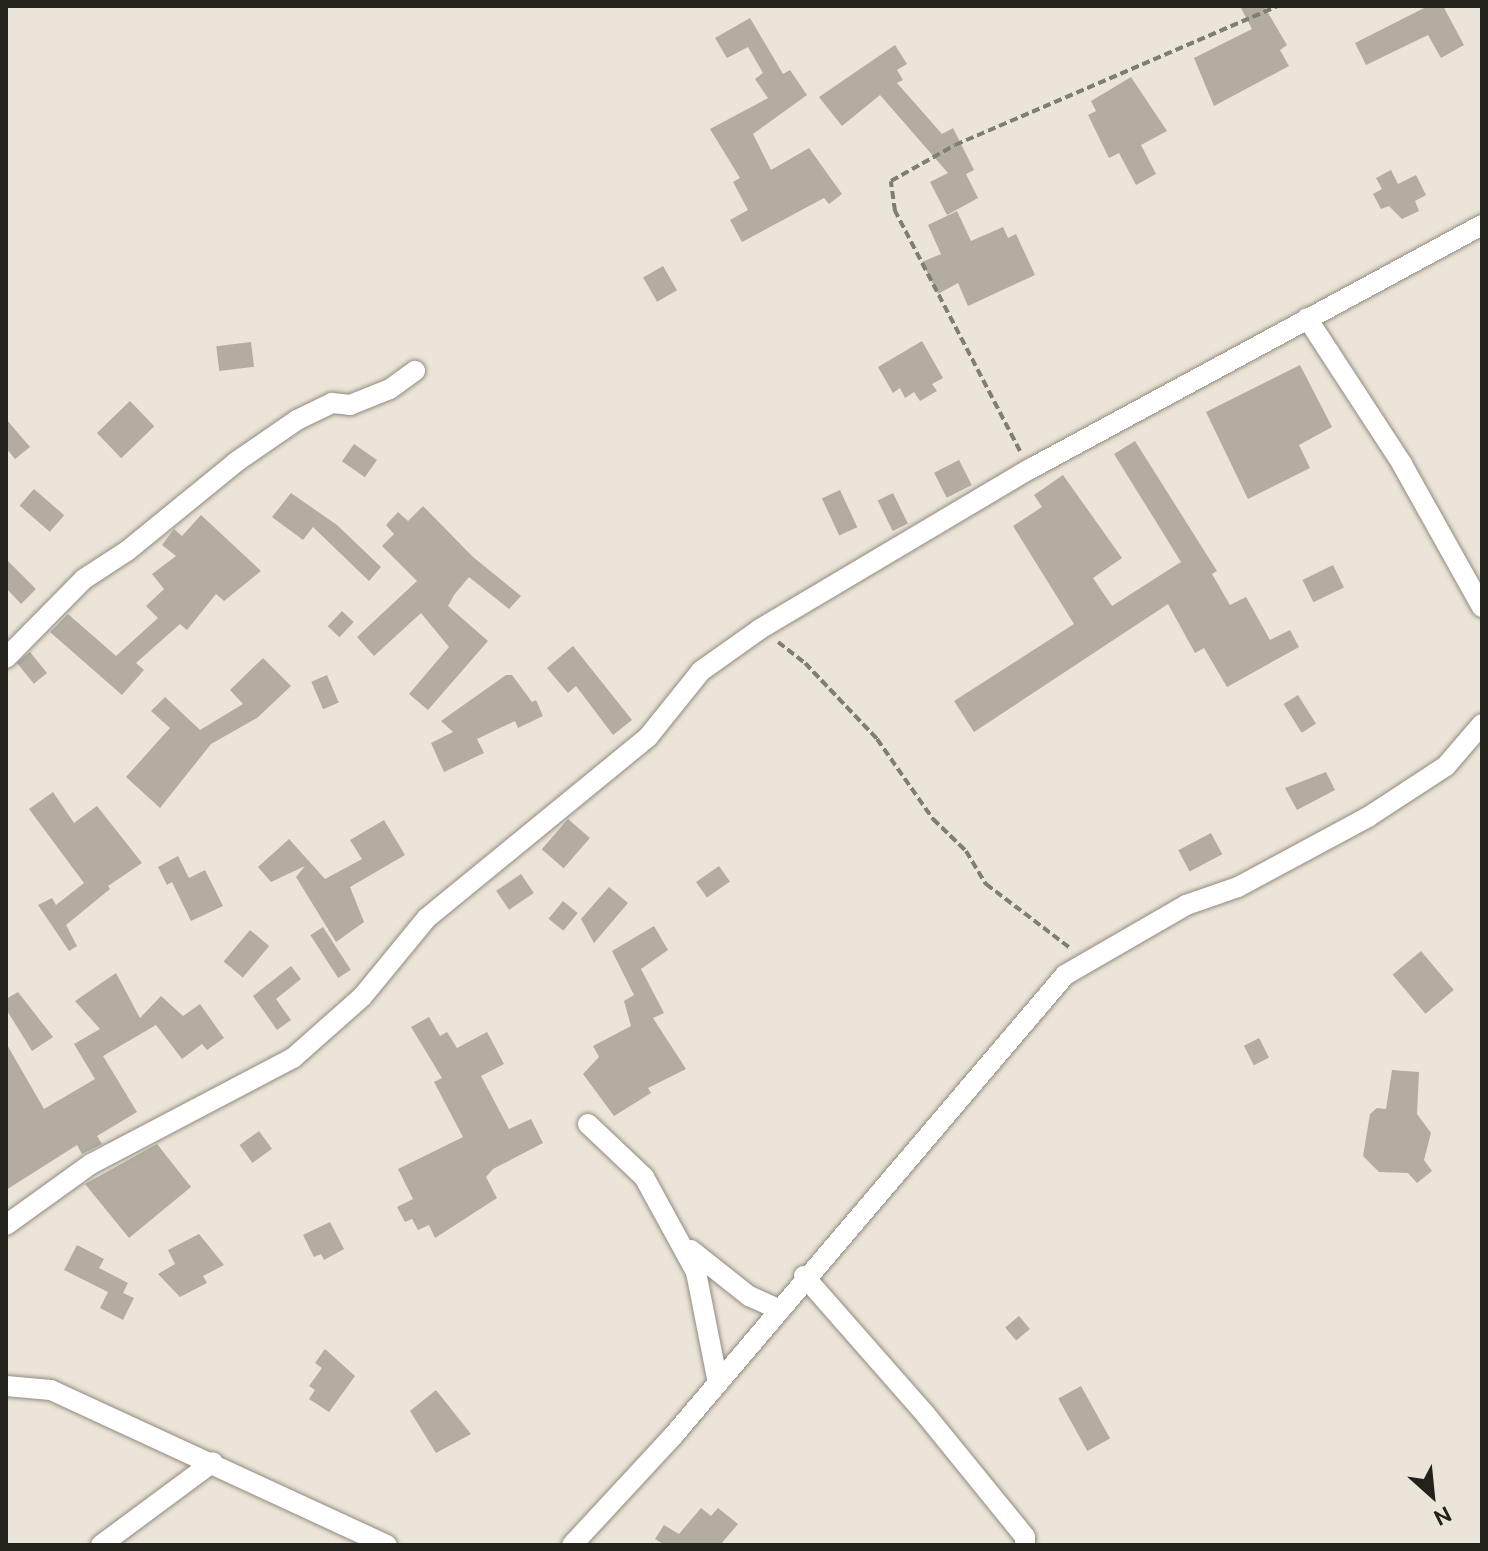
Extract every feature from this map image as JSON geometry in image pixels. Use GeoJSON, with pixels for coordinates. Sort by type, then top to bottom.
{"type":"FeatureCollection","features":[{"type":"Feature","properties":{"kind":"street"},"geometry":{"type":"LineString","coordinates":[[6,1225],[91,1164],[293,1058],[362,997],[427,918],[648,737],[701,671],[760,629],[1030,469],[1482,225]]}},
{"type":"Feature","properties":{"kind":"street"},"geometry":{"type":"LineString","coordinates":[[1307,318],[1402,464],[1482,607]]}},
{"type":"Feature","properties":{"kind":"street"},"geometry":{"type":"LineString","coordinates":[[6,658],[84,579],[127,551],[236,462],[297,420],[332,403],[350,405],[390,389],[415,371]]}},
{"type":"Feature","properties":{"kind":"street"},"geometry":{"type":"LineString","coordinates":[[572,1545],[718,1383],[780,1310],[804,1276],[1033,1009],[1084,960],[1186,905],[1238,887],[1330,839],[1446,766],[1482,724]]}},
{"type":"Feature","properties":{"kind":"street"},"geometry":{"type":"LineString","coordinates":[[588,1124],[644,1177],[696,1272],[718,1383]]}},
{"type":"Feature","properties":{"kind":"street"},"geometry":{"type":"LineString","coordinates":[[672,1230],[705,1265],[749,1296],[780,1310]]}},
{"type":"Feature","properties":{"kind":"street"},"geometry":{"type":"LineString","coordinates":[[804,1276],[926,1415],[1025,1537],[1025,1545]]}},
{"type":"Feature","properties":{"kind":"street"},"geometry":{"type":"LineString","coordinates":[[6,1386],[51,1390],[213,1462],[387,1545]]}},
{"type":"Feature","properties":{"kind":"street"},"geometry":{"type":"LineString","coordinates":[[101,1545],[213,1462]]}},
{"type":"Feature","properties":{"kind":"path"},"geometry":{"type":"LineString","coordinates":[[1030,469],[895,211],[891,181],[955,145],[1277,6]]}},
{"type":"Feature","properties":{"kind":"path"},"geometry":{"type":"LineString","coordinates":[[760,629],[805,663],[877,739],[933,819],[966,851],[986,884],[1084,960]]}},
{"type":"Feature","properties":{"kind":"building"},"geometry":{"type":"Polygon","coordinates":[[[1240,6],[1264,6],[1287,45],[1280,50],[1289,66],[1214,106],[1194,58],[1252,29],[1240,6]]]}},
{"type":"Feature","properties":{"kind":"building"},"geometry":{"type":"Polygon","coordinates":[[[1428,6],[1443,6],[1464,45],[1441,58],[1428,35],[1366,65],[1355,43],[1428,6]]]}},
{"type":"Feature","properties":{"kind":"building"},"geometry":{"type":"Polygon","coordinates":[[[750,18],[783,74],[790,70],[807,95],[753,134],[771,170],[809,148],[842,194],[829,204],[824,198],[742,242],[730,220],[748,210],[733,182],[740,178],[710,129],[768,98],[755,79],[763,73],[748,47],[727,58],[715,38],[750,18]]]}},
{"type":"Feature","properties":{"kind":"building"},"geometry":{"type":"Polygon","coordinates":[[[895,45],[907,64],[897,70],[903,80],[897,83],[942,134],[953,128],[974,170],[966,174],[978,198],[947,215],[930,182],[948,173],[880,95],[842,126],[819,97],[895,45]]]}},
{"type":"Feature","properties":{"kind":"building"},"geometry":{"type":"Polygon","coordinates":[[[1131,77],[1167,131],[1141,145],[1156,174],[1136,185],[1119,153],[1109,158],[1088,115],[1096,111],[1091,101],[1131,77]]]}},
{"type":"Feature","properties":{"kind":"building"},"geometry":{"type":"Polygon","coordinates":[[[1391,170],[1398,184],[1416,175],[1426,195],[1415,201],[1419,211],[1402,219],[1389,206],[1381,209],[1373,194],[1382,189],[1376,178],[1391,170]]]}},
{"type":"Feature","properties":{"kind":"building"},"geometry":{"type":"Polygon","coordinates":[[[957,211],[971,241],[1003,227],[1008,238],[1016,234],[1035,275],[968,306],[958,283],[938,294],[922,262],[941,254],[928,225],[957,211]]]}},
{"type":"Feature","properties":{"kind":"building"},"geometry":{"type":"Polygon","coordinates":[[[663,266],[677,290],[657,302],[643,278],[663,266]]]}},
{"type":"Feature","properties":{"kind":"building"},"geometry":{"type":"Polygon","coordinates":[[[922,341],[943,378],[932,384],[937,391],[920,401],[914,392],[905,398],[900,388],[893,393],[878,367],[922,341]]]}},
{"type":"Feature","properties":{"kind":"building"},"geometry":{"type":"Polygon","coordinates":[[[251,342],[254,367],[219,371],[216,346],[251,342]]]}},
{"type":"Feature","properties":{"kind":"building"},"geometry":{"type":"Polygon","coordinates":[[[1300,365],[1332,427],[1299,445],[1310,468],[1248,499],[1206,412],[1300,365]]]}},
{"type":"Feature","properties":{"kind":"building"},"geometry":{"type":"Polygon","coordinates":[[[130,401],[154,426],[121,458],[97,433],[130,401]]]}},
{"type":"Feature","properties":{"kind":"building"},"geometry":{"type":"Polygon","coordinates":[[[6,419],[30,447],[15,459],[6,448],[6,419]]]}},
{"type":"Feature","properties":{"kind":"building"},"geometry":{"type":"Polygon","coordinates":[[[1135,441],[1217,571],[1212,574],[1230,605],[1246,597],[1270,640],[1290,630],[1299,647],[1227,687],[1204,648],[1195,653],[1168,604],[974,732],[954,701],[1074,624],[1013,526],[1042,507],[1034,495],[1063,475],[1122,558],[1093,578],[1112,606],[1181,562],[1114,454],[1135,441]]]}},
{"type":"Feature","properties":{"kind":"building"},"geometry":{"type":"Polygon","coordinates":[[[354,444],[377,460],[365,477],[342,461],[354,444]]]}},
{"type":"Feature","properties":{"kind":"building"},"geometry":{"type":"Polygon","coordinates":[[[959,460],[972,485],[947,498],[934,473],[959,460]]]}},
{"type":"Feature","properties":{"kind":"building"},"geometry":{"type":"Polygon","coordinates":[[[34,489],[64,515],[50,532],[20,506],[34,489]]]}},
{"type":"Feature","properties":{"kind":"building"},"geometry":{"type":"Polygon","coordinates":[[[840,490],[857,527],[839,536],[822,498],[840,490]]]}},
{"type":"Feature","properties":{"kind":"building"},"geometry":{"type":"Polygon","coordinates":[[[291,493],[337,525],[381,567],[369,581],[313,527],[303,540],[272,517],[291,493]]]}},
{"type":"Feature","properties":{"kind":"building"},"geometry":{"type":"Polygon","coordinates":[[[893,493],[908,524],[893,531],[878,500],[893,493]]]}},
{"type":"Feature","properties":{"kind":"building"},"geometry":{"type":"Polygon","coordinates":[[[423,506],[473,557],[521,596],[509,609],[469,577],[454,595],[448,606],[488,641],[428,710],[409,694],[449,647],[421,613],[374,656],[357,637],[417,581],[382,546],[394,534],[386,525],[398,512],[408,521],[423,506]]]}},
{"type":"Feature","properties":{"kind":"building"},"geometry":{"type":"Polygon","coordinates":[[[201,515],[261,571],[224,601],[216,594],[187,630],[180,624],[136,663],[144,670],[122,695],[50,632],[68,614],[116,656],[158,618],[146,606],[164,589],[152,574],[176,556],[162,545],[174,529],[182,536],[201,515]]]}},
{"type":"Feature","properties":{"kind":"building"},"geometry":{"type":"Polygon","coordinates":[[[6,559],[36,589],[21,604],[6,588],[6,559]]]}},
{"type":"Feature","properties":{"kind":"building"},"geometry":{"type":"Polygon","coordinates":[[[1333,565],[1344,587],[1313,602],[1302,580],[1333,565]]]}},
{"type":"Feature","properties":{"kind":"building"},"geometry":{"type":"Polygon","coordinates":[[[342,611],[354,622],[339,637],[328,626],[342,611]]]}},
{"type":"Feature","properties":{"kind":"building"},"geometry":{"type":"Polygon","coordinates":[[[573,646],[632,720],[613,735],[576,686],[568,693],[547,668],[573,646]]]}},
{"type":"Feature","properties":{"kind":"building"},"geometry":{"type":"Polygon","coordinates":[[[30,652],[47,673],[34,684],[17,663],[30,652]]]}},
{"type":"Feature","properties":{"kind":"building"},"geometry":{"type":"Polygon","coordinates":[[[263,658],[291,686],[257,718],[211,744],[160,808],[126,777],[170,728],[151,711],[165,697],[200,730],[243,704],[230,690],[263,658]]]}},
{"type":"Feature","properties":{"kind":"building"},"geometry":{"type":"Polygon","coordinates":[[[327,675],[339,703],[323,709],[311,682],[327,675]]]}},
{"type":"Feature","properties":{"kind":"building"},"geometry":{"type":"Polygon","coordinates":[[[506,675],[512,675],[532,702],[536,700],[543,716],[518,728],[515,721],[477,739],[484,753],[444,772],[431,743],[453,732],[441,721],[506,675]]]}},
{"type":"Feature","properties":{"kind":"building"},"geometry":{"type":"Polygon","coordinates":[[[1298,695],[1316,724],[1302,733],[1284,704],[1298,695]]]}},
{"type":"Feature","properties":{"kind":"building"},"geometry":{"type":"Polygon","coordinates":[[[1326,772],[1335,790],[1297,810],[1285,788],[1326,772]]]}},
{"type":"Feature","properties":{"kind":"building"},"geometry":{"type":"Polygon","coordinates":[[[53,792],[74,823],[97,806],[142,863],[108,886],[110,889],[66,925],[77,946],[69,951],[38,905],[52,898],[56,905],[84,883],[29,809],[53,792]]]}},
{"type":"Feature","properties":{"kind":"building"},"geometry":{"type":"Polygon","coordinates":[[[568,819],[590,838],[564,868],[542,849],[568,819]]]}},
{"type":"Feature","properties":{"kind":"building"},"geometry":{"type":"Polygon","coordinates":[[[384,820],[405,855],[350,887],[364,922],[336,942],[296,877],[305,866],[271,882],[258,867],[289,839],[325,879],[362,859],[350,840],[384,820]]]}},
{"type":"Feature","properties":{"kind":"building"},"geometry":{"type":"Polygon","coordinates":[[[1211,833],[1222,854],[1190,872],[1178,850],[1211,833]]]}},
{"type":"Feature","properties":{"kind":"building"},"geometry":{"type":"Polygon","coordinates":[[[178,856],[189,878],[205,870],[223,906],[191,921],[172,882],[167,885],[158,867],[178,856]]]}},
{"type":"Feature","properties":{"kind":"building"},"geometry":{"type":"Polygon","coordinates":[[[719,866],[730,882],[707,898],[696,882],[719,866]]]}},
{"type":"Feature","properties":{"kind":"building"},"geometry":{"type":"Polygon","coordinates":[[[521,874],[534,893],[509,910],[496,891],[521,874]]]}},
{"type":"Feature","properties":{"kind":"building"},"geometry":{"type":"Polygon","coordinates":[[[609,887],[628,903],[594,943],[581,919],[609,887]]]}},
{"type":"Feature","properties":{"kind":"building"},"geometry":{"type":"Polygon","coordinates":[[[563,901],[578,913],[563,931],[549,919],[563,901]]]}},
{"type":"Feature","properties":{"kind":"building"},"geometry":{"type":"Polygon","coordinates":[[[654,926],[668,950],[641,969],[664,1013],[653,1018],[686,1069],[648,1088],[651,1093],[614,1116],[583,1074],[599,1057],[593,1046],[631,1026],[624,1001],[634,995],[612,951],[654,926]]]}},
{"type":"Feature","properties":{"kind":"building"},"geometry":{"type":"Polygon","coordinates":[[[323,927],[351,970],[338,978],[310,935],[323,927]]]}},
{"type":"Feature","properties":{"kind":"building"},"geometry":{"type":"Polygon","coordinates":[[[250,930],[269,946],[243,977],[224,961],[250,930]]]}},
{"type":"Feature","properties":{"kind":"building"},"geometry":{"type":"Polygon","coordinates":[[[1421,951],[1454,990],[1425,1014],[1393,975],[1421,951]]]}},
{"type":"Feature","properties":{"kind":"building"},"geometry":{"type":"Polygon","coordinates":[[[291,966],[301,979],[276,999],[291,1020],[277,1030],[253,996],[291,966]]]}},
{"type":"Feature","properties":{"kind":"building"},"geometry":{"type":"Polygon","coordinates":[[[116,973],[140,1018],[161,996],[183,1016],[200,1004],[224,1038],[207,1050],[202,1044],[182,1059],[156,1025],[103,1056],[137,1112],[97,1136],[102,1144],[82,1154],[77,1145],[6,1190],[6,1043],[44,1109],[95,1079],[74,1044],[100,1029],[75,1001],[116,973]]]}},
{"type":"Feature","properties":{"kind":"building"},"geometry":{"type":"Polygon","coordinates":[[[18,992],[53,1037],[32,1051],[6,1009],[6,999],[18,992]]]}},
{"type":"Feature","properties":{"kind":"building"},"geometry":{"type":"Polygon","coordinates":[[[429,1017],[440,1036],[447,1032],[457,1048],[487,1032],[504,1064],[481,1076],[509,1129],[531,1119],[543,1143],[493,1169],[486,1177],[497,1198],[435,1238],[429,1225],[418,1230],[412,1219],[405,1222],[397,1207],[413,1199],[398,1169],[463,1137],[434,1082],[442,1078],[411,1027],[429,1017]]]}},
{"type":"Feature","properties":{"kind":"building"},"geometry":{"type":"Polygon","coordinates":[[[1259,1038],[1269,1058],[1254,1065],[1244,1046],[1259,1038]]]}},
{"type":"Feature","properties":{"kind":"building"},"geometry":{"type":"Polygon","coordinates":[[[1392,1070],[1419,1072],[1417,1114],[1431,1133],[1424,1160],[1432,1171],[1417,1183],[1408,1173],[1379,1172],[1363,1156],[1370,1114],[1377,1108],[1386,1109],[1392,1070]]]}},
{"type":"Feature","properties":{"kind":"building"},"geometry":{"type":"Polygon","coordinates":[[[259,1131],[272,1149],[253,1163],[240,1145],[259,1131]]]}},
{"type":"Feature","properties":{"kind":"building"},"geometry":{"type":"Polygon","coordinates":[[[157,1144],[191,1187],[129,1238],[85,1184],[157,1144]]]}},
{"type":"Feature","properties":{"kind":"building"},"geometry":{"type":"Polygon","coordinates":[[[330,1222],[344,1249],[324,1260],[321,1254],[314,1257],[303,1235],[330,1222]]]}},
{"type":"Feature","properties":{"kind":"building"},"geometry":{"type":"Polygon","coordinates":[[[199,1234],[224,1265],[203,1276],[207,1283],[180,1297],[158,1274],[175,1264],[168,1250],[199,1234]]]}},
{"type":"Feature","properties":{"kind":"building"},"geometry":{"type":"Polygon","coordinates":[[[77,1245],[104,1259],[99,1268],[128,1283],[123,1293],[134,1298],[123,1320],[100,1308],[108,1292],[64,1270],[77,1245]]]}},
{"type":"Feature","properties":{"kind":"building"},"geometry":{"type":"Polygon","coordinates":[[[1019,1316],[1030,1329],[1016,1341],[1005,1328],[1019,1316]]]}},
{"type":"Feature","properties":{"kind":"building"},"geometry":{"type":"Polygon","coordinates":[[[325,1349],[355,1376],[329,1412],[309,1399],[315,1390],[309,1386],[322,1368],[315,1363],[325,1349]]]}},
{"type":"Feature","properties":{"kind":"building"},"geometry":{"type":"Polygon","coordinates":[[[1081,1386],[1110,1438],[1087,1451],[1058,1399],[1081,1386]]]}},
{"type":"Feature","properties":{"kind":"building"},"geometry":{"type":"Polygon","coordinates":[[[436,1390],[471,1434],[436,1453],[410,1411],[436,1390]]]}},
{"type":"Feature","properties":{"kind":"building"},"geometry":{"type":"Polygon","coordinates":[[[701,1508],[711,1516],[718,1508],[738,1524],[720,1545],[665,1545],[655,1539],[664,1525],[679,1534],[701,1508]]]}}]}
